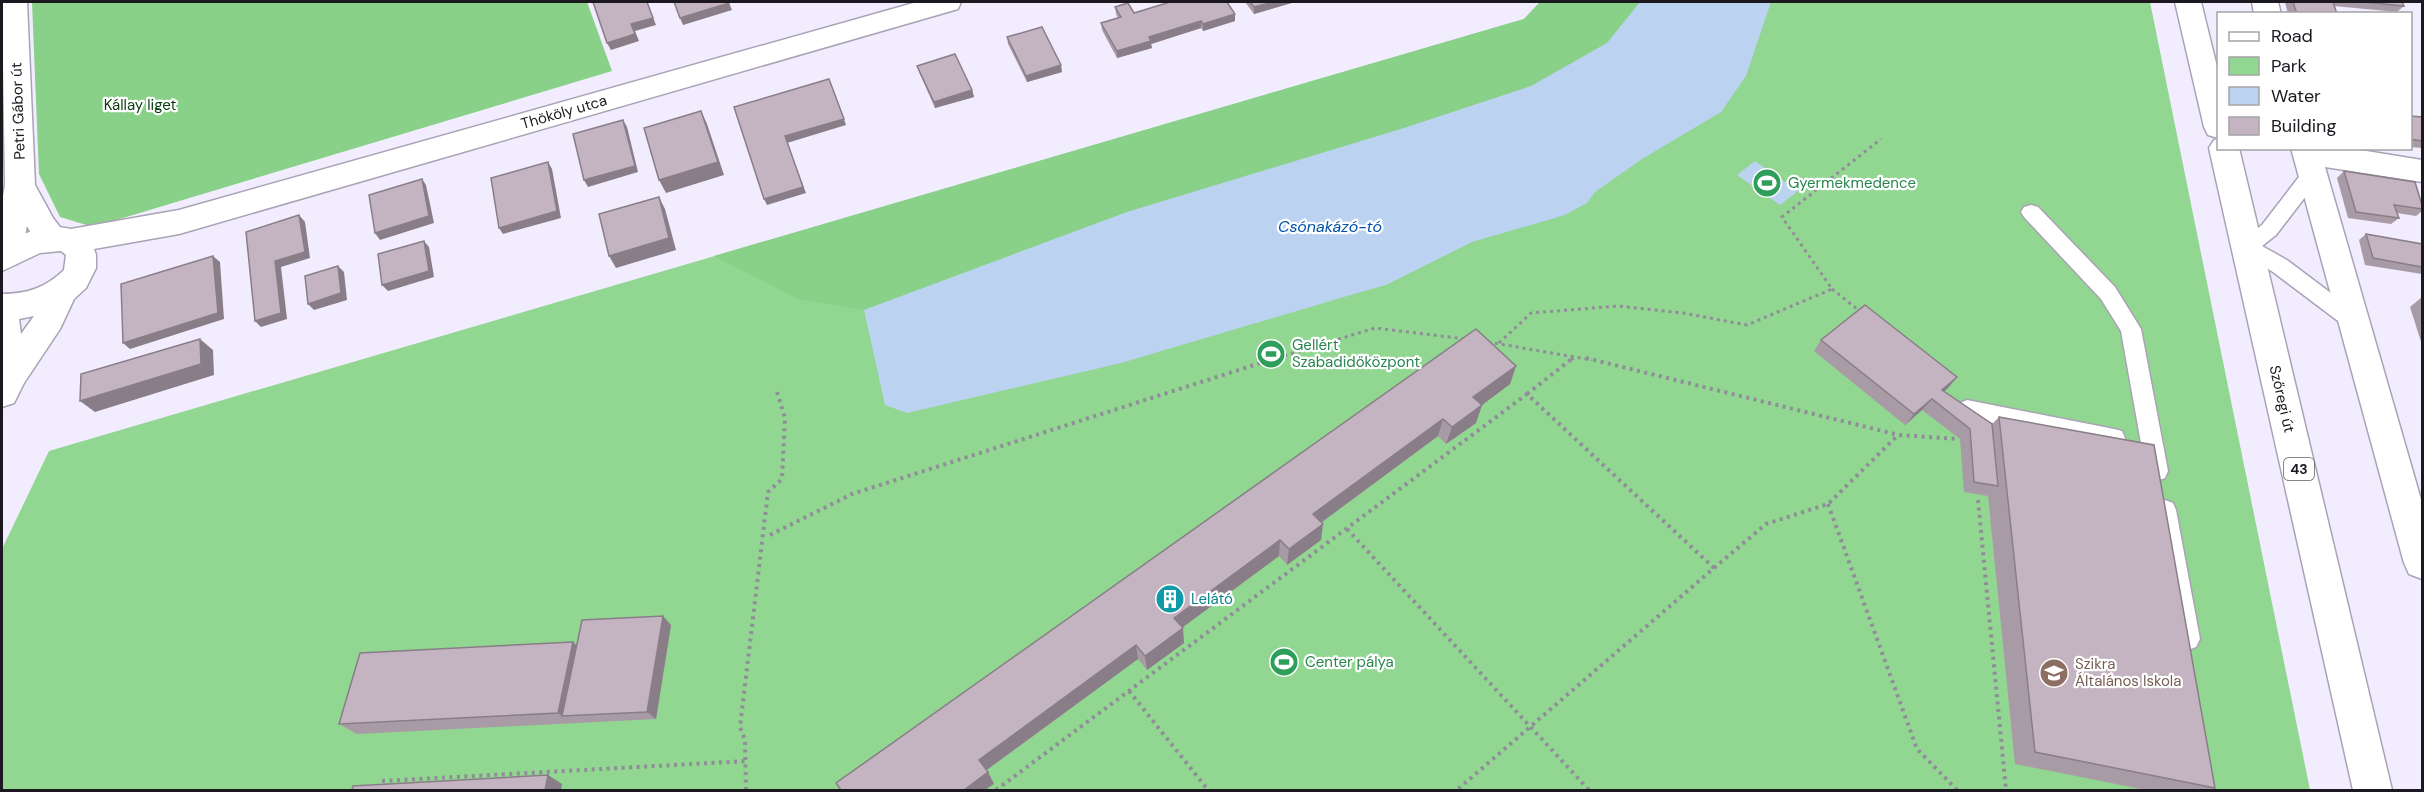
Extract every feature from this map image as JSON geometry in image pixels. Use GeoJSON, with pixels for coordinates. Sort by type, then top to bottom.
{"type":"FeatureCollection","features":[{"type":"Feature","properties":{"kind":"street","name":"Petri Gábor út"},"geometry":{"type":"LineString","coordinates":[[4,257],[20,185],[14,2]]}},
{"type":"Feature","properties":{"kind":"street","name":"Thököly utca"},"geometry":{"type":"LineString","coordinates":[[179,222],[948,2]]}},
{"type":"Feature","properties":{"kind":"street"},"geometry":{"type":"LineString","coordinates":[[2188,2],[2217,123]]}},
{"type":"Feature","properties":{"kind":"street","name":"Szőregi út"},"geometry":{"type":"LineString","coordinates":[[2224,150],[2373,790]]}},
{"type":"Feature","properties":{"kind":"street"},"geometry":{"type":"LineString","coordinates":[[2422,171],[2307,159],[2422,563]]}},
{"type":"Feature","properties":{"kind":"street","name":"Petri Gábor út"},"geometry":{"type":"LineString","coordinates":[[20,185],[42,226],[81,252],[79,270],[68,285]]}},
{"type":"Feature","properties":{"kind":"street"},"geometry":{"type":"LineString","coordinates":[[4,257],[30,243],[179,222]]}},
{"type":"Feature","properties":{"kind":"street"},"geometry":{"type":"LineString","coordinates":[[2,307],[12,309],[37,304],[106,259],[144,243],[179,222]]}},
{"type":"Feature","properties":{"kind":"street"},"geometry":{"type":"LineString","coordinates":[[7,383],[50,320],[68,285]]}},
{"type":"Feature","properties":{"kind":"street"},"geometry":{"type":"LineString","coordinates":[[2,315],[7,383]]}},
{"type":"Feature","properties":{"kind":"lane"},"geometry":{"type":"LineString","coordinates":[[2307,159],[2269,230],[2247,247],[2280,266],[2353,321]]}},
{"type":"Feature","properties":{"kind":"lane"},"geometry":{"type":"LineString","coordinates":[[2031,212],[2108,293],[2131,329],[2179,578],[2191,660]]}},
{"type":"Feature","properties":{"kind":"lane"},"geometry":{"type":"LineString","coordinates":[[1967,409],[2152,446]]}},
{"type":"Feature","properties":{"kind":"path"},"geometry":{"type":"LineString","coordinates":[[1868,318],[1832,288],[1782,217],[1881,139]]}},
{"type":"Feature","properties":{"kind":"path"},"geometry":{"type":"LineString","coordinates":[[1498,344],[1531,312],[1617,306],[1683,313],[1747,325],[1832,288]]}},
{"type":"Feature","properties":{"kind":"path"},"geometry":{"type":"LineString","coordinates":[[770,535],[852,494],[1141,400],[1375,328],[1473,340],[1464,347]]}},
{"type":"Feature","properties":{"kind":"path"},"geometry":{"type":"LineString","coordinates":[[1481,341],[1576,356],[1899,435],[1960,439]]}},
{"type":"Feature","properties":{"kind":"path"},"geometry":{"type":"LineString","coordinates":[[996,790],[1576,356]]}},
{"type":"Feature","properties":{"kind":"path"},"geometry":{"type":"LineString","coordinates":[[746,790],[745,740],[740,727],[768,492],[782,479],[785,418],[777,392]]}},
{"type":"Feature","properties":{"kind":"path"},"geometry":{"type":"LineString","coordinates":[[1527,394],[1714,568]]}},
{"type":"Feature","properties":{"kind":"path"},"geometry":{"type":"LineString","coordinates":[[1457,790],[1766,524],[1828,504],[1899,435]]}},
{"type":"Feature","properties":{"kind":"path"},"geometry":{"type":"LineString","coordinates":[[1978,500],[2006,790]]}},
{"type":"Feature","properties":{"kind":"path"},"geometry":{"type":"LineString","coordinates":[[1828,504],[1917,749],[1957,790]]}},
{"type":"Feature","properties":{"kind":"path"},"geometry":{"type":"LineString","coordinates":[[1347,529],[1589,790]]}},
{"type":"Feature","properties":{"kind":"path"},"geometry":{"type":"LineString","coordinates":[[1129,691],[1208,790]]}},
{"type":"Feature","properties":{"kind":"path"},"geometry":{"type":"LineString","coordinates":[[382,781],[747,761]]}},
{"type":"Feature","properties":{"kind":"green space","name":"Kállay liget"},"geometry":{"type":"Polygon","coordinates":[[[32,2],[587,2],[612,71],[93,227],[60,217],[39,174],[32,2]]]}},
{"type":"Feature","properties":{"kind":"green space","name":"Gellért Szabadidőközpont"},"geometry":{"type":"Polygon","coordinates":[[[1540,2],[2150,2],[2310,790],[2,790],[2,549],[49,451],[1524,19],[1540,2]]]}},
{"type":"Feature","properties":{"kind":"green space"},"geometry":{"type":"Polygon","coordinates":[[[1540,2],[1640,2],[1607,43],[1531,86],[1404,128],[1127,212],[864,310],[798,299],[714,256],[1524,19],[1540,2]]]}},
{"type":"Feature","properties":{"kind":"water","name":"Csónakázó-tó"},"geometry":{"type":"Polygon","coordinates":[[[1640,2],[1771,2],[1746,76],[1721,112],[1642,159],[1595,192],[1587,203],[1565,215],[1472,242],[1386,285],[1121,363],[907,413],[885,405],[864,310],[1127,212],[1404,128],[1531,86],[1607,43],[1640,2]]]}},
{"type":"Feature","properties":{"kind":"water","name":"Gyermekmedence"},"geometry":{"type":"Polygon","coordinates":[[[1755,161],[1798,191],[1780,205],[1737,175],[1755,161]]]}},
{"type":"Feature","properties":{"kind":"building"},"geometry":{"type":"Polygon","coordinates":[[[593,2],[647,2],[653,18],[631,24],[635,34],[607,43],[593,2]]]}},
{"type":"Feature","properties":{"kind":"building"},"geometry":{"type":"Polygon","coordinates":[[[674,2],[728,2],[729,3],[680,18],[674,2]]]}},
{"type":"Feature","properties":{"kind":"building"},"geometry":{"type":"Polygon","coordinates":[[[1170,2],[1227,2],[1235,14],[1203,24],[1201,21],[1149,37],[1151,41],[1117,51],[1101,23],[1121,17],[1115,7],[1128,3],[1134,13],[1170,2]]]}},
{"type":"Feature","properties":{"kind":"building"},"geometry":{"type":"Polygon","coordinates":[[[1250,2],[1273,2],[1254,7],[1250,2]]]}},
{"type":"Feature","properties":{"kind":"building"},"geometry":{"type":"Polygon","coordinates":[[[2293,2],[2333,2],[2336,12],[2296,12],[2293,2]]]}},
{"type":"Feature","properties":{"kind":"building"},"geometry":{"type":"Polygon","coordinates":[[[2364,2],[2402,2],[2404,6],[2364,2]]]}},
{"type":"Feature","properties":{"kind":"building"},"geometry":{"type":"Polygon","coordinates":[[[1042,27],[1061,65],[1026,76],[1007,37],[1042,27]]]}},
{"type":"Feature","properties":{"kind":"building"},"geometry":{"type":"Polygon","coordinates":[[[955,54],[972,90],[934,102],[917,66],[955,54]]]}},
{"type":"Feature","properties":{"kind":"building"},"geometry":{"type":"Polygon","coordinates":[[[829,79],[844,119],[785,136],[803,187],[764,199],[734,107],[829,79]]]}},
{"type":"Feature","properties":{"kind":"building"},"geometry":{"type":"Polygon","coordinates":[[[701,111],[718,162],[659,180],[644,128],[701,111]]]}},
{"type":"Feature","properties":{"kind":"building"},"geometry":{"type":"Polygon","coordinates":[[[2412,116],[2422,117],[2422,141],[2412,139],[2412,116]]]}},
{"type":"Feature","properties":{"kind":"building"},"geometry":{"type":"Polygon","coordinates":[[[623,120],[635,166],[584,180],[573,134],[623,120]]]}},
{"type":"Feature","properties":{"kind":"building"},"geometry":{"type":"Polygon","coordinates":[[[548,162],[557,211],[499,228],[491,178],[548,162]]]}},
{"type":"Feature","properties":{"kind":"building"},"geometry":{"type":"Polygon","coordinates":[[[2344,171],[2415,182],[2422,209],[2394,205],[2399,218],[2356,212],[2344,171]]]}},
{"type":"Feature","properties":{"kind":"building"},"geometry":{"type":"Polygon","coordinates":[[[422,179],[429,216],[375,233],[369,195],[422,179]]]}},
{"type":"Feature","properties":{"kind":"building"},"geometry":{"type":"Polygon","coordinates":[[[659,197],[669,238],[609,256],[599,214],[659,197]]]}},
{"type":"Feature","properties":{"kind":"building"},"geometry":{"type":"Polygon","coordinates":[[[299,215],[305,252],[275,261],[281,313],[255,321],[246,232],[299,215]]]}},
{"type":"Feature","properties":{"kind":"building"},"geometry":{"type":"Polygon","coordinates":[[[2366,234],[2422,244],[2422,267],[2373,258],[2366,234]]]}},
{"type":"Feature","properties":{"kind":"building"},"geometry":{"type":"Polygon","coordinates":[[[424,241],[429,271],[382,285],[378,254],[424,241]]]}},
{"type":"Feature","properties":{"kind":"building"},"geometry":{"type":"Polygon","coordinates":[[[213,256],[218,313],[123,343],[121,284],[213,256]]]}},
{"type":"Feature","properties":{"kind":"building"},"geometry":{"type":"Polygon","coordinates":[[[338,266],[341,293],[308,304],[305,276],[338,266]]]}},
{"type":"Feature","properties":{"kind":"building"},"geometry":{"type":"Polygon","coordinates":[[[1865,305],[1957,377],[1942,390],[1992,424],[1998,486],[1974,482],[1970,429],[1932,399],[1914,414],[1821,340],[1865,305]]]}},
{"type":"Feature","properties":{"kind":"building","name":"Lelátó"},"geometry":{"type":"Polygon","coordinates":[[[1476,329],[1516,366],[1473,397],[1482,405],[1452,427],[1443,419],[1313,514],[1323,524],[1289,549],[1280,540],[1174,618],[1183,628],[1145,656],[1136,645],[979,760],[988,772],[964,790],[841,790],[836,783],[1476,329]]]}},
{"type":"Feature","properties":{"kind":"building"},"geometry":{"type":"Polygon","coordinates":[[[200,339],[201,364],[80,401],[81,374],[200,339]]]}},
{"type":"Feature","properties":{"kind":"building"},"geometry":{"type":"Polygon","coordinates":[[[1999,417],[2154,445],[2215,788],[2035,752],[1999,417]]]}},
{"type":"Feature","properties":{"kind":"building"},"geometry":{"type":"Polygon","coordinates":[[[663,616],[647,712],[562,716],[582,620],[663,616]]]}},
{"type":"Feature","properties":{"kind":"building"},"geometry":{"type":"Polygon","coordinates":[[[573,642],[558,713],[339,724],[360,653],[573,642]]]}},
{"type":"Feature","properties":{"kind":"building"},"geometry":{"type":"Polygon","coordinates":[[[548,775],[545,790],[352,790],[353,786],[548,775]]]}},
{"type":"Feature","properties":{"kind":"place","name":"Gyermekmedence"},"geometry":{"type":"Point","coordinates":[1767,183]}},
{"type":"Feature","properties":{"kind":"place","name":"Gellért Szabadidőközpont"},"geometry":{"type":"Point","coordinates":[1271,354]}},
{"type":"Feature","properties":{"kind":"place","name":"Lelátó"},"geometry":{"type":"Point","coordinates":[1170,599]}},
{"type":"Feature","properties":{"kind":"place","name":"Center pálya"},"geometry":{"type":"Point","coordinates":[1284,662]}},
{"type":"Feature","properties":{"kind":"place","name":"Szikra Általános Iskola"},"geometry":{"type":"Point","coordinates":[2054,673]}}]}
